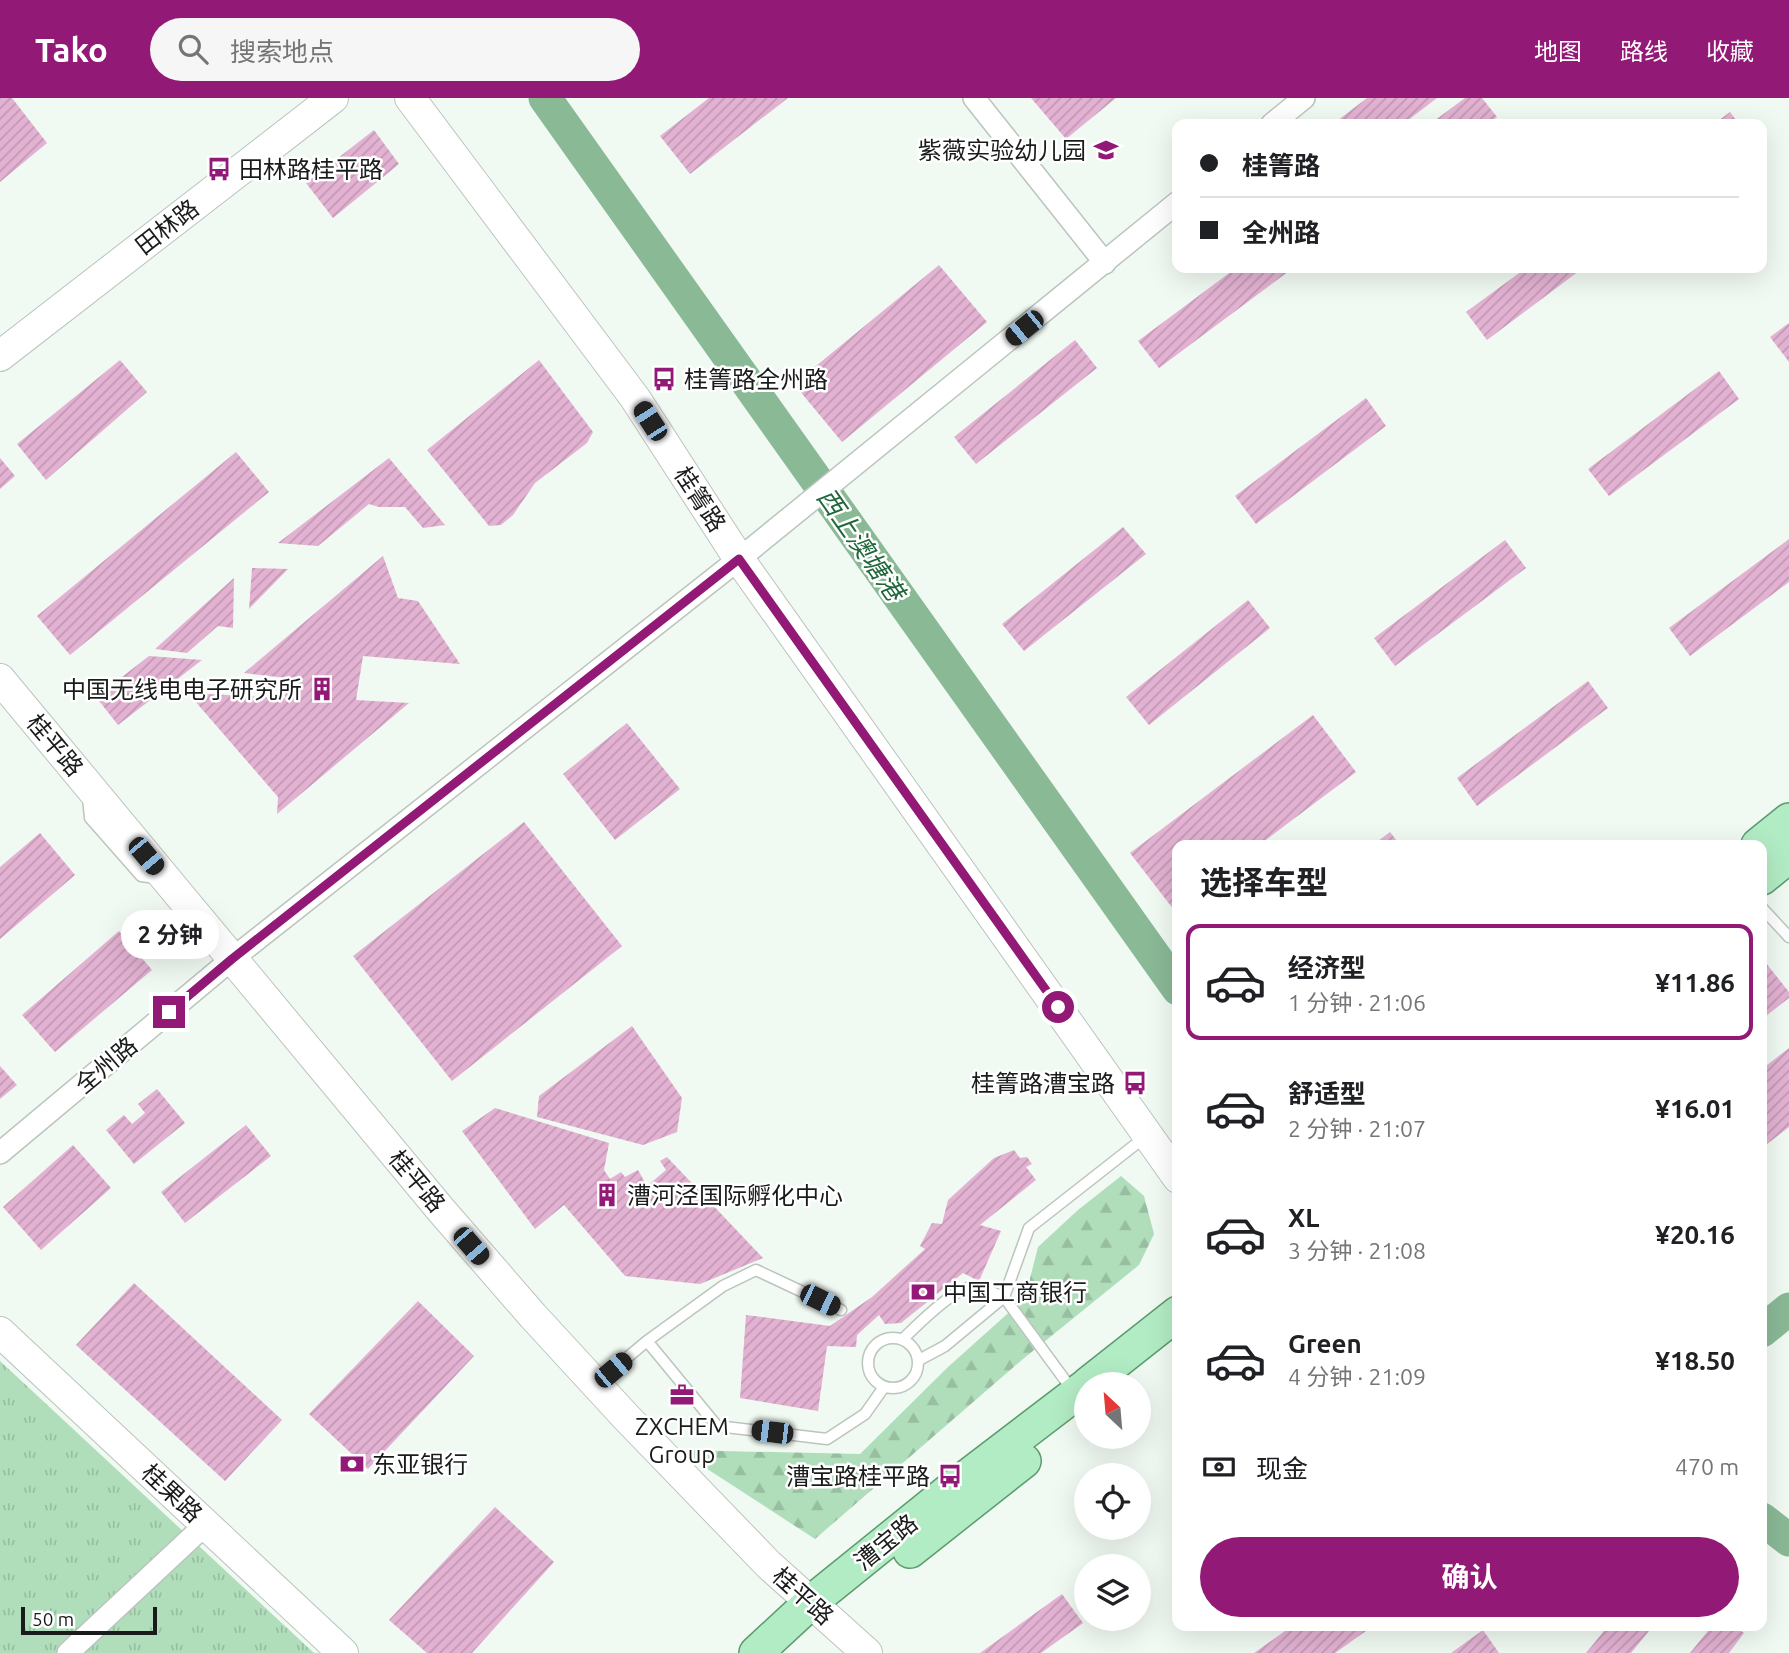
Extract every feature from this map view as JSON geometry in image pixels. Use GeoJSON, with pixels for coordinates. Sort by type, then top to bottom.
{"type":"FeatureCollection","features":[{"type":"Feature","properties":{"kind":"main road"},"geometry":{"type":"LineString","coordinates":[[1765,840],[1789,820]]}},
{"type":"Feature","properties":{"kind":"main road"},"geometry":{"type":"LineString","coordinates":[[1767,874],[1789,856]]}},
{"type":"Feature","properties":{"kind":"main road","name":"漕宝路"},"geometry":{"type":"LineString","coordinates":[[1110,1372],[1172,1318]]}},
{"type":"Feature","properties":{"kind":"main road"},"geometry":{"type":"LineString","coordinates":[[1138,1372],[1172,1346]]}},
{"type":"Feature","properties":{"kind":"main road","name":"漕宝路"},"geometry":{"type":"LineString","coordinates":[[756,1653],[818,1610],[956,1485],[1074,1401]]}},
{"type":"Feature","properties":{"kind":"main road","name":"漕宝路"},"geometry":{"type":"LineString","coordinates":[[788,1653],[818,1610]]}},
{"type":"Feature","properties":{"kind":"street","name":"田林路"},"geometry":{"type":"LineString","coordinates":[[0,356],[333,98]]}},
{"type":"Feature","properties":{"kind":"street","name":"桂箐路"},"geometry":{"type":"LineString","coordinates":[[410,98],[635,398],[739,559],[1172,1170]]}},
{"type":"Feature","properties":{"kind":"street"},"geometry":{"type":"LineString","coordinates":[[974,98],[1105,262]]}},
{"type":"Feature","properties":{"kind":"street"},"geometry":{"type":"LineString","coordinates":[[1278,119],[1304,98]]}},
{"type":"Feature","properties":{"kind":"street","name":"全州路"},"geometry":{"type":"LineString","coordinates":[[0,1153],[232,959],[739,559],[1172,207]]}},
{"type":"Feature","properties":{"kind":"street","name":"桂平路"},"geometry":{"type":"LineString","coordinates":[[0,679],[441,1210],[533,1316],[769,1565],[867,1653]]}},
{"type":"Feature","properties":{"kind":"street","name":"桂果路"},"geometry":{"type":"LineString","coordinates":[[0,1332],[343,1653]]}},
{"type":"Feature","properties":{"kind":"street"},"geometry":{"type":"LineString","coordinates":[[68,1653],[206,1524]]}},
{"type":"Feature","properties":{"kind":"lane"},"geometry":{"type":"LineString","coordinates":[[1767,913],[1789,937]]}},
{"type":"Feature","properties":{"kind":"lane"},"geometry":{"type":"LineString","coordinates":[[919,1360],[945,1346],[1004,1297],[1028,1228],[1147,1135]]}},
{"type":"Feature","properties":{"kind":"lane"},"geometry":{"type":"LineString","coordinates":[[595,1384],[647,1341],[723,1286],[757,1270],[841,1310]]}},
{"type":"Feature","properties":{"kind":"lane"},"geometry":{"type":"LineString","coordinates":[[903,1339],[960,1290],[974,1287],[1004,1297],[1045,1352],[1074,1383]]}},
{"type":"Feature","properties":{"kind":"lane"},"geometry":{"type":"LineString","coordinates":[[867,1334],[877,1343]]}},
{"type":"Feature","properties":{"kind":"lane"},"geometry":{"type":"LineString","coordinates":[[889,1338],[903,1339],[914,1347],[919,1360],[917,1373],[909,1384],[897,1389],[884,1387],[873,1380],[868,1367],[869,1354],[877,1343],[889,1338]]}},
{"type":"Feature","properties":{"kind":"lane"},"geometry":{"type":"LineString","coordinates":[[647,1341],[717,1426],[827,1439],[865,1414],[884,1387]]}},
{"type":"Feature","properties":{"kind":"green space"},"geometry":{"type":"Polygon","coordinates":[[[1121,1176],[1144,1196],[1154,1234],[1139,1265],[1023,1359],[815,1539],[678,1450],[860,1454],[948,1367],[1025,1298],[1038,1247],[1078,1210],[1121,1176]]]}},
{"type":"Feature","properties":{"kind":"green space"},"geometry":{"type":"Polygon","coordinates":[[[0,1361],[314,1653],[0,1653],[0,1361]]]}},
{"type":"Feature","properties":{"kind":"building"},"geometry":{"type":"Polygon","coordinates":[[[0,98],[12,98],[47,143],[0,182],[0,98]]]}},
{"type":"Feature","properties":{"kind":"building"},"geometry":{"type":"Polygon","coordinates":[[[709,98],[788,98],[690,174],[660,136],[709,98]]]}},
{"type":"Feature","properties":{"kind":"building"},"geometry":{"type":"Polygon","coordinates":[[[1031,98],[1116,98],[1066,139],[1031,98]]]}},
{"type":"Feature","properties":{"kind":"building"},"geometry":{"type":"Polygon","coordinates":[[[1367,98],[1437,98],[1410,119],[1340,119],[1367,98]]]}},
{"type":"Feature","properties":{"kind":"building"},"geometry":{"type":"Polygon","coordinates":[[[1465,98],[1482,98],[1497,117],[1494,119],[1437,119],[1465,98]]]}},
{"type":"Feature","properties":{"kind":"building"},"geometry":{"type":"Polygon","coordinates":[[[1730,112],[1735,119],[1721,119],[1730,112]]]}},
{"type":"Feature","properties":{"kind":"building"},"geometry":{"type":"Polygon","coordinates":[[[374,130],[399,164],[333,218],[306,183],[374,130]]]}},
{"type":"Feature","properties":{"kind":"building"},"geometry":{"type":"Polygon","coordinates":[[[939,265],[987,322],[842,442],[794,384],[939,265]]]}},
{"type":"Feature","properties":{"kind":"building"},"geometry":{"type":"Polygon","coordinates":[[[1229,273],[1286,273],[1159,368],[1138,341],[1229,273]]]}},
{"type":"Feature","properties":{"kind":"building"},"geometry":{"type":"Polygon","coordinates":[[[1519,273],[1576,273],[1487,340],[1466,312],[1519,273]]]}},
{"type":"Feature","properties":{"kind":"building"},"geometry":{"type":"Polygon","coordinates":[[[1789,323],[1789,362],[1770,337],[1789,323]]]}},
{"type":"Feature","properties":{"kind":"building"},"geometry":{"type":"Polygon","coordinates":[[[1075,340],[1097,368],[976,464],[954,437],[1075,340]]]}},
{"type":"Feature","properties":{"kind":"building"},"geometry":{"type":"Polygon","coordinates":[[[120,360],[147,392],[46,480],[17,444],[120,360]]]}},
{"type":"Feature","properties":{"kind":"building"},"geometry":{"type":"Polygon","coordinates":[[[539,360],[593,432],[587,443],[535,483],[513,515],[501,525],[489,526],[427,450],[539,360]]]}},
{"type":"Feature","properties":{"kind":"building"},"geometry":{"type":"Polygon","coordinates":[[[1719,371],[1739,399],[1609,496],[1588,469],[1719,371]]]}},
{"type":"Feature","properties":{"kind":"building"},"geometry":{"type":"Polygon","coordinates":[[[1366,398],[1386,426],[1256,524],[1235,496],[1366,398]]]}},
{"type":"Feature","properties":{"kind":"building"},"geometry":{"type":"Polygon","coordinates":[[[236,452],[269,492],[70,655],[37,616],[236,452]]]}},
{"type":"Feature","properties":{"kind":"building"},"geometry":{"type":"Polygon","coordinates":[[[0,458],[15,476],[0,489],[0,458]]]}},
{"type":"Feature","properties":{"kind":"building"},"geometry":{"type":"Polygon","coordinates":[[[389,458],[445,525],[423,528],[405,507],[379,507],[369,504],[318,546],[278,543],[389,458]]]}},
{"type":"Feature","properties":{"kind":"building"},"geometry":{"type":"Polygon","coordinates":[[[1123,527],[1146,554],[1024,651],[1002,624],[1123,527]]]}},
{"type":"Feature","properties":{"kind":"building"},"geometry":{"type":"Polygon","coordinates":[[[1789,539],[1789,582],[1690,656],[1669,628],[1789,539]]]}},
{"type":"Feature","properties":{"kind":"building"},"geometry":{"type":"Polygon","coordinates":[[[1505,540],[1526,568],[1395,666],[1374,638],[1505,540]]]}},
{"type":"Feature","properties":{"kind":"building","name":"中国无线电电子研究所"},"geometry":{"type":"Polygon","coordinates":[[[383,556],[398,598],[418,601],[460,664],[363,656],[356,700],[409,703],[277,814],[278,797],[188,693],[285,698],[287,678],[244,673],[383,556]]]}},
{"type":"Feature","properties":{"kind":"building"},"geometry":{"type":"Polygon","coordinates":[[[252,568],[288,569],[249,609],[252,568]]]}},
{"type":"Feature","properties":{"kind":"building"},"geometry":{"type":"Polygon","coordinates":[[[234,578],[233,628],[218,626],[187,653],[155,649],[234,578]]]}},
{"type":"Feature","properties":{"kind":"building"},"geometry":{"type":"Polygon","coordinates":[[[1248,600],[1270,628],[1149,725],[1126,697],[1248,600]]]}},
{"type":"Feature","properties":{"kind":"building"},"geometry":{"type":"Polygon","coordinates":[[[149,656],[202,660],[118,725],[96,697],[149,656]]]}},
{"type":"Feature","properties":{"kind":"building"},"geometry":{"type":"Polygon","coordinates":[[[1588,681],[1608,708],[1477,806],[1457,778],[1588,681]]]}},
{"type":"Feature","properties":{"kind":"building"},"geometry":{"type":"Polygon","coordinates":[[[1313,715],[1356,772],[1266,840],[1172,840],[1172,907],[1130,853],[1313,715]]]}},
{"type":"Feature","properties":{"kind":"building"},"geometry":{"type":"Polygon","coordinates":[[[627,723],[680,789],[615,840],[563,774],[627,723]]]}},
{"type":"Feature","properties":{"kind":"building"},"geometry":{"type":"Polygon","coordinates":[[[524,822],[622,946],[452,1081],[353,956],[524,822]]]}},
{"type":"Feature","properties":{"kind":"building"},"geometry":{"type":"Polygon","coordinates":[[[1390,832],[1396,840],[1380,840],[1390,832]]]}},
{"type":"Feature","properties":{"kind":"building"},"geometry":{"type":"Polygon","coordinates":[[[40,833],[75,875],[0,939],[0,867],[40,833]]]}},
{"type":"Feature","properties":{"kind":"building"},"geometry":{"type":"Polygon","coordinates":[[[119,931],[152,970],[55,1052],[22,1015],[119,931]]]}},
{"type":"Feature","properties":{"kind":"building"},"geometry":{"type":"Polygon","coordinates":[[[1767,964],[1789,992],[1789,998],[1767,1015],[1767,964]]]}},
{"type":"Feature","properties":{"kind":"building"},"geometry":{"type":"Polygon","coordinates":[[[632,1026],[682,1098],[677,1132],[643,1145],[537,1117],[539,1096],[632,1026]]]}},
{"type":"Feature","properties":{"kind":"building"},"geometry":{"type":"Polygon","coordinates":[[[1789,1048],[1789,1127],[1767,1144],[1767,1065],[1789,1048]]]}},
{"type":"Feature","properties":{"kind":"building"},"geometry":{"type":"Polygon","coordinates":[[[0,1066],[17,1085],[0,1099],[0,1066]]]}},
{"type":"Feature","properties":{"kind":"building"},"geometry":{"type":"Polygon","coordinates":[[[157,1089],[185,1123],[134,1164],[106,1130],[124,1115],[132,1124],[145,1113],[138,1104],[157,1089]]]}},
{"type":"Feature","properties":{"kind":"building","name":"漕河泾国际孵化中心"},"geometry":{"type":"Polygon","coordinates":[[[495,1108],[609,1143],[604,1170],[610,1179],[621,1172],[625,1177],[638,1170],[647,1186],[666,1170],[660,1161],[667,1157],[763,1258],[700,1284],[625,1276],[564,1205],[535,1229],[462,1131],[495,1108]]]}},
{"type":"Feature","properties":{"kind":"building"},"geometry":{"type":"Polygon","coordinates":[[[246,1125],[271,1156],[185,1223],[161,1192],[246,1125]]]}},
{"type":"Feature","properties":{"kind":"building"},"geometry":{"type":"Polygon","coordinates":[[[73,1145],[111,1188],[41,1250],[3,1207],[73,1145]]]}},
{"type":"Feature","properties":{"kind":"building"},"geometry":{"type":"Polygon","coordinates":[[[1014,1150],[1020,1158],[1027,1157],[1032,1164],[1026,1167],[1036,1180],[980,1225],[1001,1231],[979,1281],[963,1273],[901,1323],[885,1324],[879,1315],[857,1335],[856,1347],[827,1346],[818,1411],[740,1398],[746,1315],[830,1326],[872,1297],[925,1249],[920,1246],[932,1223],[942,1224],[948,1200],[994,1158],[1014,1150]]]}},
{"type":"Feature","properties":{"kind":"building"},"geometry":{"type":"Polygon","coordinates":[[[134,1283],[282,1420],[225,1481],[76,1345],[134,1283]]]}},
{"type":"Feature","properties":{"kind":"building"},"geometry":{"type":"Polygon","coordinates":[[[418,1301],[474,1356],[368,1469],[309,1414],[418,1301]]]}},
{"type":"Feature","properties":{"kind":"building"},"geometry":{"type":"Polygon","coordinates":[[[495,1507],[554,1562],[472,1653],[427,1653],[389,1620],[495,1507]]]}},
{"type":"Feature","properties":{"kind":"building"},"geometry":{"type":"Polygon","coordinates":[[[1062,1594],[1074,1611],[1074,1629],[1041,1653],[980,1653],[1062,1594]]]}},
{"type":"Feature","properties":{"kind":"building"},"geometry":{"type":"Polygon","coordinates":[[[1285,1631],[1366,1631],[1335,1653],[1254,1653],[1285,1631]]]}},
{"type":"Feature","properties":{"kind":"building"},"geometry":{"type":"Polygon","coordinates":[[[1484,1631],[1499,1653],[1451,1653],[1484,1631]]]}},
{"type":"Feature","properties":{"kind":"building"},"geometry":{"type":"Polygon","coordinates":[[[1604,1631],[1649,1631],[1631,1653],[1586,1653],[1604,1631]]]}},
{"type":"Feature","properties":{"kind":"building"},"geometry":{"type":"Polygon","coordinates":[[[1708,1631],[1744,1633],[1729,1653],[1690,1653],[1708,1631]]]}},
{"type":"Feature","properties":{"kind":"waterway","name":"西上澳塘港"},"geometry":{"type":"LineString","coordinates":[[545,98],[1172,981]]}},
{"type":"Feature","properties":{"kind":"waterway"},"geometry":{"type":"LineString","coordinates":[[1767,1327],[1789,1309]]}},
{"type":"Feature","properties":{"kind":"waterway"},"geometry":{"type":"LineString","coordinates":[[1767,1523],[1789,1540]]}},
{"type":"Feature","properties":{"kind":"place","name":"紫薇实验幼儿园"},"geometry":{"type":"Point","coordinates":[1106,150]}},
{"type":"Feature","properties":{"kind":"place","name":"田林路桂平路"},"geometry":{"type":"Point","coordinates":[219,169]}},
{"type":"Feature","properties":{"kind":"place","name":"桂箐路全州路"},"geometry":{"type":"Point","coordinates":[664,379]}},
{"type":"Feature","properties":{"kind":"place","name":"中国无线电电子研究所"},"geometry":{"type":"Point","coordinates":[322,689]}},
{"type":"Feature","properties":{"kind":"place","name":"桂箐路漕宝路"},"geometry":{"type":"Point","coordinates":[1135,1083]}},
{"type":"Feature","properties":{"kind":"place","name":"漕河泾国际孵化中心"},"geometry":{"type":"Point","coordinates":[607,1195]}},
{"type":"Feature","properties":{"kind":"place","name":"中国工商银行"},"geometry":{"type":"Point","coordinates":[923,1292]}},
{"type":"Feature","properties":{"kind":"place","name":"ZXCHEM Group"},"geometry":{"type":"Point","coordinates":[682,1395]}},
{"type":"Feature","properties":{"kind":"place","name":"东亚银行"},"geometry":{"type":"Point","coordinates":[352,1464]}},
{"type":"Feature","properties":{"kind":"place","name":"漕宝路桂平路"},"geometry":{"type":"Point","coordinates":[950,1476]}},
{"type":"Feature","properties":{"kind":"route"},"geometry":{"type":"LineString","coordinates":[[169,1012],[232,959],[739,559],[1058,1007]]}}]}
